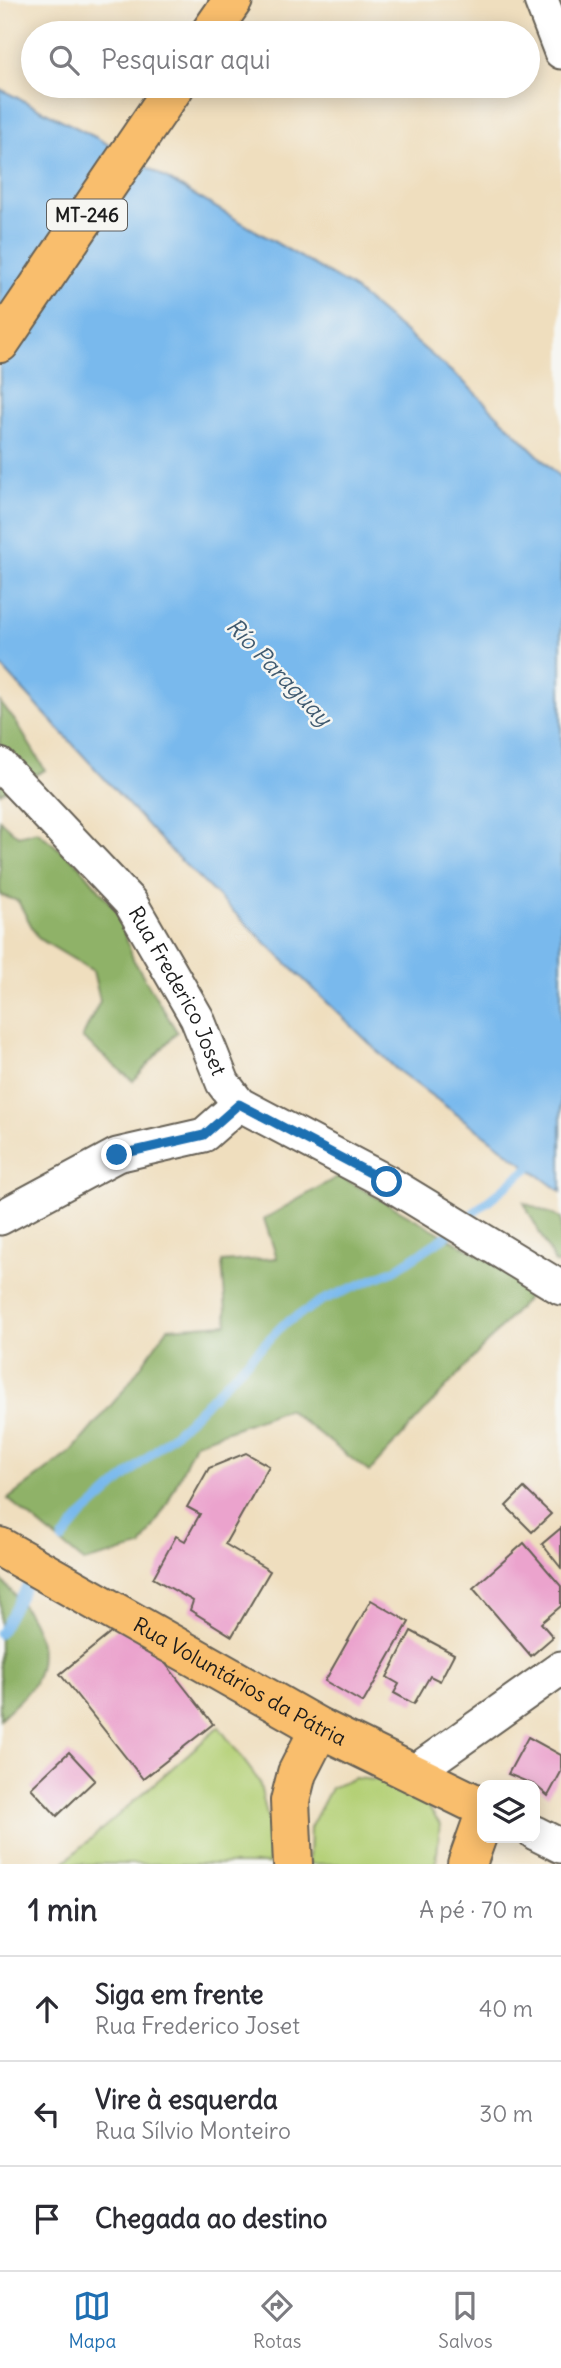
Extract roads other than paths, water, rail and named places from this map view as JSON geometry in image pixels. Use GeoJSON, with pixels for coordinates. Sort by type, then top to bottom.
{"type":"FeatureCollection","features":[{"type":"Feature","properties":{"kind":"main road","name":"MT-246"},"geometry":{"type":"LineString","coordinates":[[0,343],[167,98]]}},
{"type":"Feature","properties":{"kind":"main road","name":"Rua Voluntários da Pátria"},"geometry":{"type":"LineString","coordinates":[[0,1547],[320,1728],[477,1804]]}},
{"type":"Feature","properties":{"kind":"main road"},"geometry":{"type":"LineString","coordinates":[[293,1864],[290,1801],[297,1773],[320,1728]]}},
{"type":"Feature","properties":{"kind":"main road"},"geometry":{"type":"LineString","coordinates":[[467,1864],[477,1836]]}},
{"type":"Feature","properties":{"kind":"street"},"geometry":{"type":"LineString","coordinates":[[541,0],[561,52]]}},
{"type":"Feature","properties":{"kind":"street","name":"Rua Frederico Joset"},"geometry":{"type":"LineString","coordinates":[[0,765],[130,902],[197,1018],[223,1083],[239,1104],[387,1182],[561,1288]]}},
{"type":"Feature","properties":{"kind":"street"},"geometry":{"type":"LineString","coordinates":[[0,1218],[117,1155],[204,1135],[239,1104]]}},
{"type":"Feature","properties":{"kind":"street"},"geometry":{"type":"LineString","coordinates":[[414,1773],[561,1668]]}},
{"type":"Feature","properties":{"kind":"street"},"geometry":{"type":"LineString","coordinates":[[540,1836],[561,1846]]}},
{"type":"Feature","properties":{"kind":"water","name":"Río Paraguay"},"geometry":{"type":"Polygon","coordinates":[[[0,89],[97,138],[350,286],[466,384],[561,478],[561,1192],[396,1069],[170,850],[0,665],[0,89]]]}},
{"type":"Feature","properties":{"kind":"waterway"},"geometry":{"type":"LineString","coordinates":[[473,1213],[537,1161]]}},
{"type":"Feature","properties":{"kind":"waterway"},"geometry":{"type":"LineString","coordinates":[[62,1540],[82,1516],[189,1420],[284,1324],[323,1300],[395,1270],[449,1234]]}},
{"type":"Feature","properties":{"kind":"waterway"},"geometry":{"type":"LineString","coordinates":[[0,1634],[28,1583]]}}]}
